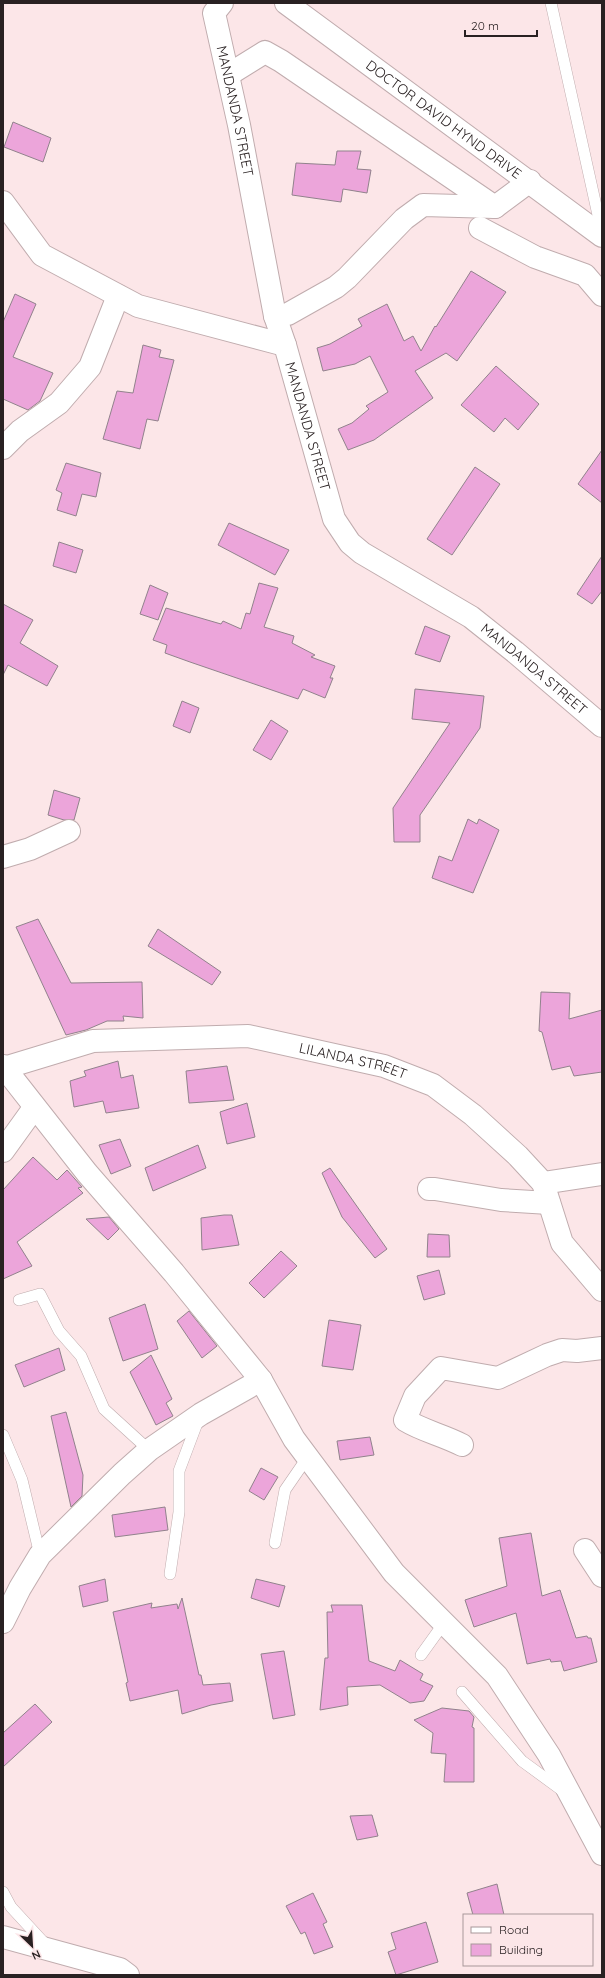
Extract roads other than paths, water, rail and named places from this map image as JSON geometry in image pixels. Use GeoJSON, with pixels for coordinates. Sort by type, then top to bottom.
{"type":"FeatureCollection","features":[{"type":"Feature","properties":{"kind":"street","name":"MANDANDA STREET"},"geometry":{"type":"LineString","coordinates":[[222,3],[214,13],[228,74],[275,316],[285,345],[334,519],[350,543],[362,554],[471,617],[515,652],[602,726]]}},
{"type":"Feature","properties":{"kind":"street","name":"DOCTOR DAVID HYND DRIVE"},"geometry":{"type":"LineString","coordinates":[[286,3],[602,234]]}},
{"type":"Feature","properties":{"kind":"street"},"geometry":{"type":"LineString","coordinates":[[228,74],[265,52],[281,61],[495,207]]}},
{"type":"Feature","properties":{"kind":"street"},"geometry":{"type":"LineString","coordinates":[[275,316],[288,314],[336,287],[347,278],[404,219],[423,205],[495,207],[530,181]]}},
{"type":"Feature","properties":{"kind":"street"},"geometry":{"type":"LineString","coordinates":[[7,212],[42,255],[138,306],[285,345]]}},
{"type":"Feature","properties":{"kind":"street"},"geometry":{"type":"LineString","coordinates":[[480,228],[535,257],[584,276],[602,295]]}},
{"type":"Feature","properties":{"kind":"street"},"geometry":{"type":"LineString","coordinates":[[3,448],[20,431],[59,403],[90,367],[118,296]]}},
{"type":"Feature","properties":{"kind":"street"},"geometry":{"type":"LineString","coordinates":[[3,857],[30,849],[69,831]]}},
{"type":"Feature","properties":{"kind":"street","name":"LILANDA STREET"},"geometry":{"type":"LineString","coordinates":[[3,1067],[93,1042],[248,1036],[384,1066],[434,1085],[473,1115],[518,1156],[543,1183],[562,1243],[602,1290]]}},
{"type":"Feature","properties":{"kind":"street"},"geometry":{"type":"LineString","coordinates":[[3,1067],[87,1173],[174,1273],[261,1380],[294,1439],[307,1458],[394,1573],[497,1676],[549,1755],[571,1797],[595,1827],[602,1854]]}},
{"type":"Feature","properties":{"kind":"street"},"geometry":{"type":"LineString","coordinates":[[3,1151],[34,1108]]}},
{"type":"Feature","properties":{"kind":"street"},"geometry":{"type":"LineString","coordinates":[[543,1183],[602,1174]]}},
{"type":"Feature","properties":{"kind":"street"},"geometry":{"type":"LineString","coordinates":[[430,1189],[501,1200],[549,1204]]}},
{"type":"Feature","properties":{"kind":"street"},"geometry":{"type":"LineString","coordinates":[[462,1445],[446,1437],[420,1429],[405,1420],[415,1396],[441,1368],[498,1378],[546,1355],[562,1350],[602,1348]]}},
{"type":"Feature","properties":{"kind":"street"},"geometry":{"type":"LineString","coordinates":[[3,1622],[20,1588],[40,1555],[122,1474],[149,1450],[201,1414],[261,1380]]}},
{"type":"Feature","properties":{"kind":"street"},"geometry":{"type":"LineString","coordinates":[[585,1550],[602,1576]]}},
{"type":"Feature","properties":{"kind":"street"},"geometry":{"type":"LineString","coordinates":[[3,1937],[120,1969],[128,1975]]}},
{"type":"Feature","properties":{"kind":"lane"},"geometry":{"type":"LineString","coordinates":[[551,3],[602,234]]}},
{"type":"Feature","properties":{"kind":"lane"},"geometry":{"type":"LineString","coordinates":[[19,1300],[40,1294],[59,1331],[81,1356],[104,1409],[149,1450]]}},
{"type":"Feature","properties":{"kind":"lane"},"geometry":{"type":"LineString","coordinates":[[170,1574],[179,1512],[179,1471],[201,1414]]}},
{"type":"Feature","properties":{"kind":"lane"},"geometry":{"type":"LineString","coordinates":[[3,1435],[22,1480],[40,1555]]}},
{"type":"Feature","properties":{"kind":"lane"},"geometry":{"type":"LineString","coordinates":[[275,1543],[285,1490],[307,1458]]}},
{"type":"Feature","properties":{"kind":"lane"},"geometry":{"type":"LineString","coordinates":[[421,1656],[444,1623]]}},
{"type":"Feature","properties":{"kind":"lane"},"geometry":{"type":"LineString","coordinates":[[462,1692],[522,1761],[571,1797]]}},
{"type":"Feature","properties":{"kind":"lane"},"geometry":{"type":"LineString","coordinates":[[3,1892],[11,1907],[50,1950]]}}]}
